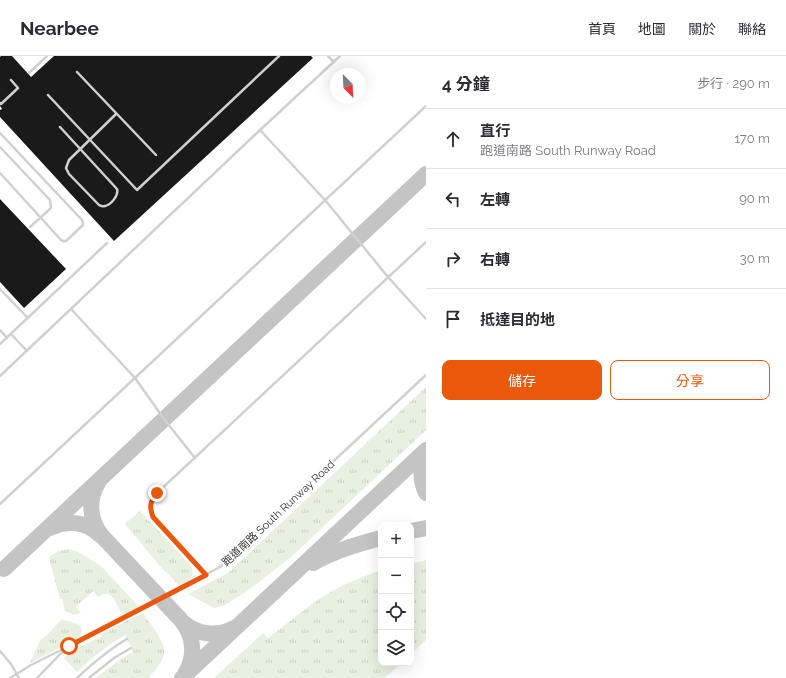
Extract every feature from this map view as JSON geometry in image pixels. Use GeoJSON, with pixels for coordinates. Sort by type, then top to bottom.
{"type":"FeatureCollection","features":[{"type":"Feature","properties":{"kind":"lane"},"geometry":{"type":"LineString","coordinates":[[29,73],[47,56]]}},
{"type":"Feature","properties":{"kind":"lane"},"geometry":{"type":"LineString","coordinates":[[48,95],[137,190],[279,56]]}},
{"type":"Feature","properties":{"kind":"lane"},"geometry":{"type":"LineString","coordinates":[[328,56],[334,62]]}},
{"type":"Feature","properties":{"kind":"lane"},"geometry":{"type":"LineString","coordinates":[[0,376],[340,56]]}},
{"type":"Feature","properties":{"kind":"lane"},"geometry":{"type":"LineString","coordinates":[[77,72],[156,155]]}},
{"type":"Feature","properties":{"kind":"lane"},"geometry":{"type":"LineString","coordinates":[[0,103],[1,104],[18,88],[11,80]]}},
{"type":"Feature","properties":{"kind":"lane"},"geometry":{"type":"LineString","coordinates":[[0,504],[426,106]]}},
{"type":"Feature","properties":{"kind":"lane"},"geometry":{"type":"LineString","coordinates":[[60,127],[70,138],[76,144],[81,149],[117,189],[118,193],[116,197],[106,206],[102,207],[69,174],[66,168],[69,160],[79,150],[85,145],[116,114]]}},
{"type":"Feature","properties":{"kind":"lane"},"geometry":{"type":"LineString","coordinates":[[260,130],[325,200],[388,277],[426,318]]}},
{"type":"Feature","properties":{"kind":"lane"},"geometry":{"type":"LineString","coordinates":[[0,133],[82,220],[83,225],[66,240],[61,240],[0,173]]}},
{"type":"Feature","properties":{"kind":"lane"},"geometry":{"type":"LineString","coordinates":[[0,147],[50,200],[51,208],[30,227]]}},
{"type":"Feature","properties":{"kind":"lane"},"geometry":{"type":"LineString","coordinates":[[206,575],[153,517],[150,506],[152,500],[157,493],[426,242]]}},
{"type":"Feature","properties":{"kind":"lane"},"geometry":{"type":"LineString","coordinates":[[0,344],[108,243]]}},
{"type":"Feature","properties":{"kind":"lane"},"geometry":{"type":"LineString","coordinates":[[1,291],[28,318]]}},
{"type":"Feature","properties":{"kind":"lane"},"geometry":{"type":"LineString","coordinates":[[71,309],[135,378],[164,419],[195,458]]}},
{"type":"Feature","properties":{"kind":"lane"},"geometry":{"type":"LineString","coordinates":[[0,330],[7,338]]}},
{"type":"Feature","properties":{"kind":"lane"},"geometry":{"type":"LineString","coordinates":[[11,334],[27,351]]}},
{"type":"Feature","properties":{"kind":"lane","name":"跑道南路 South Runway Road"},"geometry":{"type":"LineString","coordinates":[[10,678],[31,665],[215,570],[426,375]]}},
{"type":"Feature","properties":{"kind":"lane"},"geometry":{"type":"LineString","coordinates":[[77,678],[102,655],[127,639]]}},
{"type":"Feature","properties":{"kind":"lane","name":"跑道南路 South Runway Road"},"geometry":{"type":"LineString","coordinates":[[37,678],[69,646]]}},
{"type":"Feature","properties":{"kind":"lane"},"geometry":{"type":"LineString","coordinates":[[89,678],[114,658],[132,648]]}},
{"type":"Feature","properties":{"kind":"lane"},"geometry":{"type":"LineString","coordinates":[[0,652],[19,678]]}},
{"type":"Feature","properties":{"kind":"green space"},"geometry":{"type":"Polygon","coordinates":[[[426,387],[426,430],[291,557],[246,592],[223,606],[214,608],[188,594],[228,573],[426,387]]]}},
{"type":"Feature","properties":{"kind":"green space"},"geometry":{"type":"Polygon","coordinates":[[[140,511],[192,567],[192,577],[187,583],[180,586],[158,564],[125,524],[140,511]]]}},
{"type":"Feature","properties":{"kind":"green space"},"geometry":{"type":"Polygon","coordinates":[[[69,549],[78,552],[101,566],[139,607],[129,613],[123,614],[112,597],[104,594],[98,597],[93,591],[76,607],[81,613],[73,615],[65,610],[62,599],[60,599],[49,558],[59,551],[69,549]]]}},
{"type":"Feature","properties":{"kind":"green space"},"geometry":{"type":"Polygon","coordinates":[[[426,560],[426,640],[414,651],[414,594],[414,563],[426,560]]]}},
{"type":"Feature","properties":{"kind":"green space"},"geometry":{"type":"Polygon","coordinates":[[[378,572],[378,666],[398,666],[385,678],[214,678],[263,633],[268,638],[312,604],[336,589],[354,580],[378,572]]]}},
{"type":"Feature","properties":{"kind":"green space"},"geometry":{"type":"Polygon","coordinates":[[[143,613],[157,633],[164,650],[162,661],[149,678],[96,678],[133,652],[125,635],[100,652],[77,672],[64,658],[72,651],[102,636],[101,634],[143,613]]]}},
{"type":"Feature","properties":{"kind":"green space"},"geometry":{"type":"Polygon","coordinates":[[[62,619],[80,625],[82,632],[79,638],[30,663],[40,641],[62,619]]]}},
{"type":"Feature","properties":{"kind":"building"},"geometry":{"type":"Polygon","coordinates":[[[1,56],[12,56],[31,77],[54,56],[311,56],[313,58],[114,241],[0,117],[0,110],[2,109],[0,106],[1,56]]]}},
{"type":"Feature","properties":{"kind":"building"},"geometry":{"type":"Polygon","coordinates":[[[0,199],[66,269],[24,308],[0,282],[0,199]]]}},
{"type":"Feature","properties":{"kind":"taxiway"},"geometry":{"type":"LineString","coordinates":[[4,569],[426,174]]}},
{"type":"Feature","properties":{"kind":"taxiway"},"geometry":{"type":"LineString","coordinates":[[182,678],[426,450]]}},
{"type":"Feature","properties":{"kind":"taxiway"},"geometry":{"type":"LineString","coordinates":[[426,454],[422,474],[426,493]]}},
{"type":"Feature","properties":{"kind":"taxiway"},"geometry":{"type":"LineString","coordinates":[[98,483],[91,503],[92,517],[98,530],[181,620],[189,633],[192,653],[189,667],[185,674]]}},
{"type":"Feature","properties":{"kind":"taxiway"},"geometry":{"type":"LineString","coordinates":[[50,528],[56,525],[76,523],[89,527],[100,535]]}},
{"type":"Feature","properties":{"kind":"taxiway"},"geometry":{"type":"LineString","coordinates":[[414,530],[426,528]]}},
{"type":"Feature","properties":{"kind":"taxiway"},"geometry":{"type":"LineString","coordinates":[[313,563],[346,548],[378,539]]}},
{"type":"Feature","properties":{"kind":"taxiway"},"geometry":{"type":"LineString","coordinates":[[183,622],[194,630],[207,633],[221,633],[234,628]]}},
{"type":"Feature","properties":{"kind":"route"},"geometry":{"type":"LineString","coordinates":[[69,646],[206,575],[153,517],[150,506],[157,493]]}}]}
